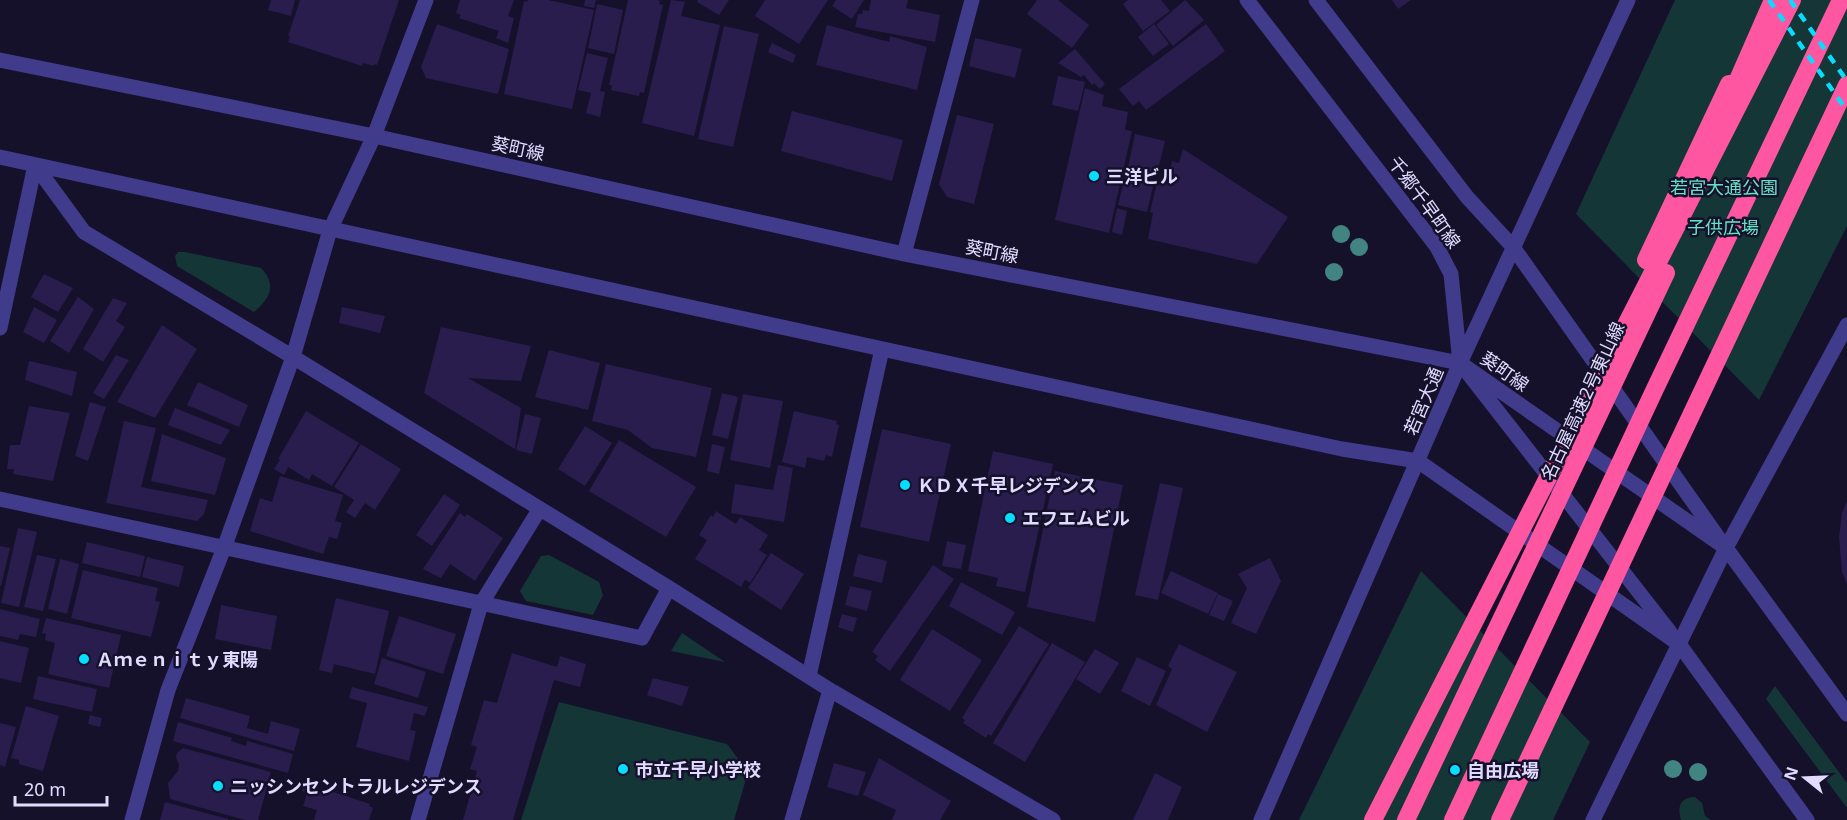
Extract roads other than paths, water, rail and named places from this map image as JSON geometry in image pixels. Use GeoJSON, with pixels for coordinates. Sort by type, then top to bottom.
{"type":"FeatureCollection","features":[{"type":"Feature","properties":{"kind":"highway"},"geometry":{"type":"LineString","coordinates":[[1422,787],[1771,0]]}},
{"type":"Feature","properties":{"kind":"highway"},"geometry":{"type":"LineString","coordinates":[[1396,774],[1771,0]]}},
{"type":"Feature","properties":{"kind":"highway"},"geometry":{"type":"LineString","coordinates":[[1373,820],[1794,0]]}},
{"type":"Feature","properties":{"kind":"highway","name":"名古屋高速2号東山線"},"geometry":{"type":"LineString","coordinates":[[1406,820],[1794,0]]}},
{"type":"Feature","properties":{"kind":"highway"},"geometry":{"type":"LineString","coordinates":[[1453,820],[1841,0]]}},
{"type":"Feature","properties":{"kind":"highway"},"geometry":{"type":"LineString","coordinates":[[1500,820],[1847,85]]}},
{"type":"Feature","properties":{"kind":"street"},"geometry":{"type":"LineString","coordinates":[[132,820],[168,690],[224,548],[293,357],[330,230],[374,136],[426,0]]}},
{"type":"Feature","properties":{"kind":"street"},"geometry":{"type":"LineString","coordinates":[[904,254],[970,0]]}},
{"type":"Feature","properties":{"kind":"street","name":"千郷千早町線"},"geometry":{"type":"LineString","coordinates":[[1247,0],[1437,247],[1451,274],[1460,363]]}},
{"type":"Feature","properties":{"kind":"street","name":"千郷千早町線"},"geometry":{"type":"LineString","coordinates":[[1316,0],[1467,197],[1513,247],[1726,549]]}},
{"type":"Feature","properties":{"kind":"street","name":"若宮大通"},"geometry":{"type":"LineString","coordinates":[[1261,820],[1460,363],[1628,0]]}},
{"type":"Feature","properties":{"kind":"street","name":"葵町線"},"geometry":{"type":"LineString","coordinates":[[0,60],[374,136],[904,254],[1460,363],[1726,549],[1847,714]]}},
{"type":"Feature","properties":{"kind":"street"},"geometry":{"type":"LineString","coordinates":[[0,157],[1342,449],[1418,461],[1679,644]]}},
{"type":"Feature","properties":{"kind":"street"},"geometry":{"type":"LineString","coordinates":[[0,328],[35,165]]}},
{"type":"Feature","properties":{"kind":"street"},"geometry":{"type":"LineString","coordinates":[[35,165],[84,232],[293,357],[669,588],[830,690],[1053,820]]}},
{"type":"Feature","properties":{"kind":"street"},"geometry":{"type":"LineString","coordinates":[[1593,820],[1726,549],[1847,325]]}},
{"type":"Feature","properties":{"kind":"street"},"geometry":{"type":"LineString","coordinates":[[808,676],[882,350]]}},
{"type":"Feature","properties":{"kind":"street"},"geometry":{"type":"LineString","coordinates":[[1460,363],[1679,644],[1807,820]]}},
{"type":"Feature","properties":{"kind":"street"},"geometry":{"type":"LineString","coordinates":[[0,499],[642,638],[669,588]]}},
{"type":"Feature","properties":{"kind":"street"},"geometry":{"type":"LineString","coordinates":[[418,820],[480,604],[539,510]]}},
{"type":"Feature","properties":{"kind":"street"},"geometry":{"type":"LineString","coordinates":[[792,820],[830,690]]}},
{"type":"Feature","properties":{"kind":"railway"},"geometry":{"type":"LineString","coordinates":[[1769,0],[1847,111]]}},
{"type":"Feature","properties":{"kind":"railway"},"geometry":{"type":"LineString","coordinates":[[1790,0],[1847,81]]}},
{"type":"Feature","properties":{"kind":"place","name":"三洋ビル"},"geometry":{"type":"Point","coordinates":[1094,176]}},
{"type":"Feature","properties":{"kind":"place","name":"ＫＤＸ千早レジデンス"},"geometry":{"type":"Point","coordinates":[905,485]}},
{"type":"Feature","properties":{"kind":"place","name":"エフエムビル"},"geometry":{"type":"Point","coordinates":[1010,518]}},
{"type":"Feature","properties":{"kind":"place","name":"Ａｍｅｎｉｔｙ東陽"},"geometry":{"type":"Point","coordinates":[84,659]}},
{"type":"Feature","properties":{"kind":"place","name":"市立千早小学校"},"geometry":{"type":"Point","coordinates":[623,769]}},
{"type":"Feature","properties":{"kind":"place","name":"自由広場"},"geometry":{"type":"Point","coordinates":[1455,770]}},
{"type":"Feature","properties":{"kind":"place","name":"ニッシンセントラルレジデンス"},"geometry":{"type":"Point","coordinates":[218,786]}},
{"type":"Feature","properties":{"kind":"park label","name":"若宮大通公園"},"geometry":{"type":"Point","coordinates":[1724,187]}},
{"type":"Feature","properties":{"kind":"park label","name":"子供広場"},"geometry":{"type":"Point","coordinates":[1723,227]}}]}
